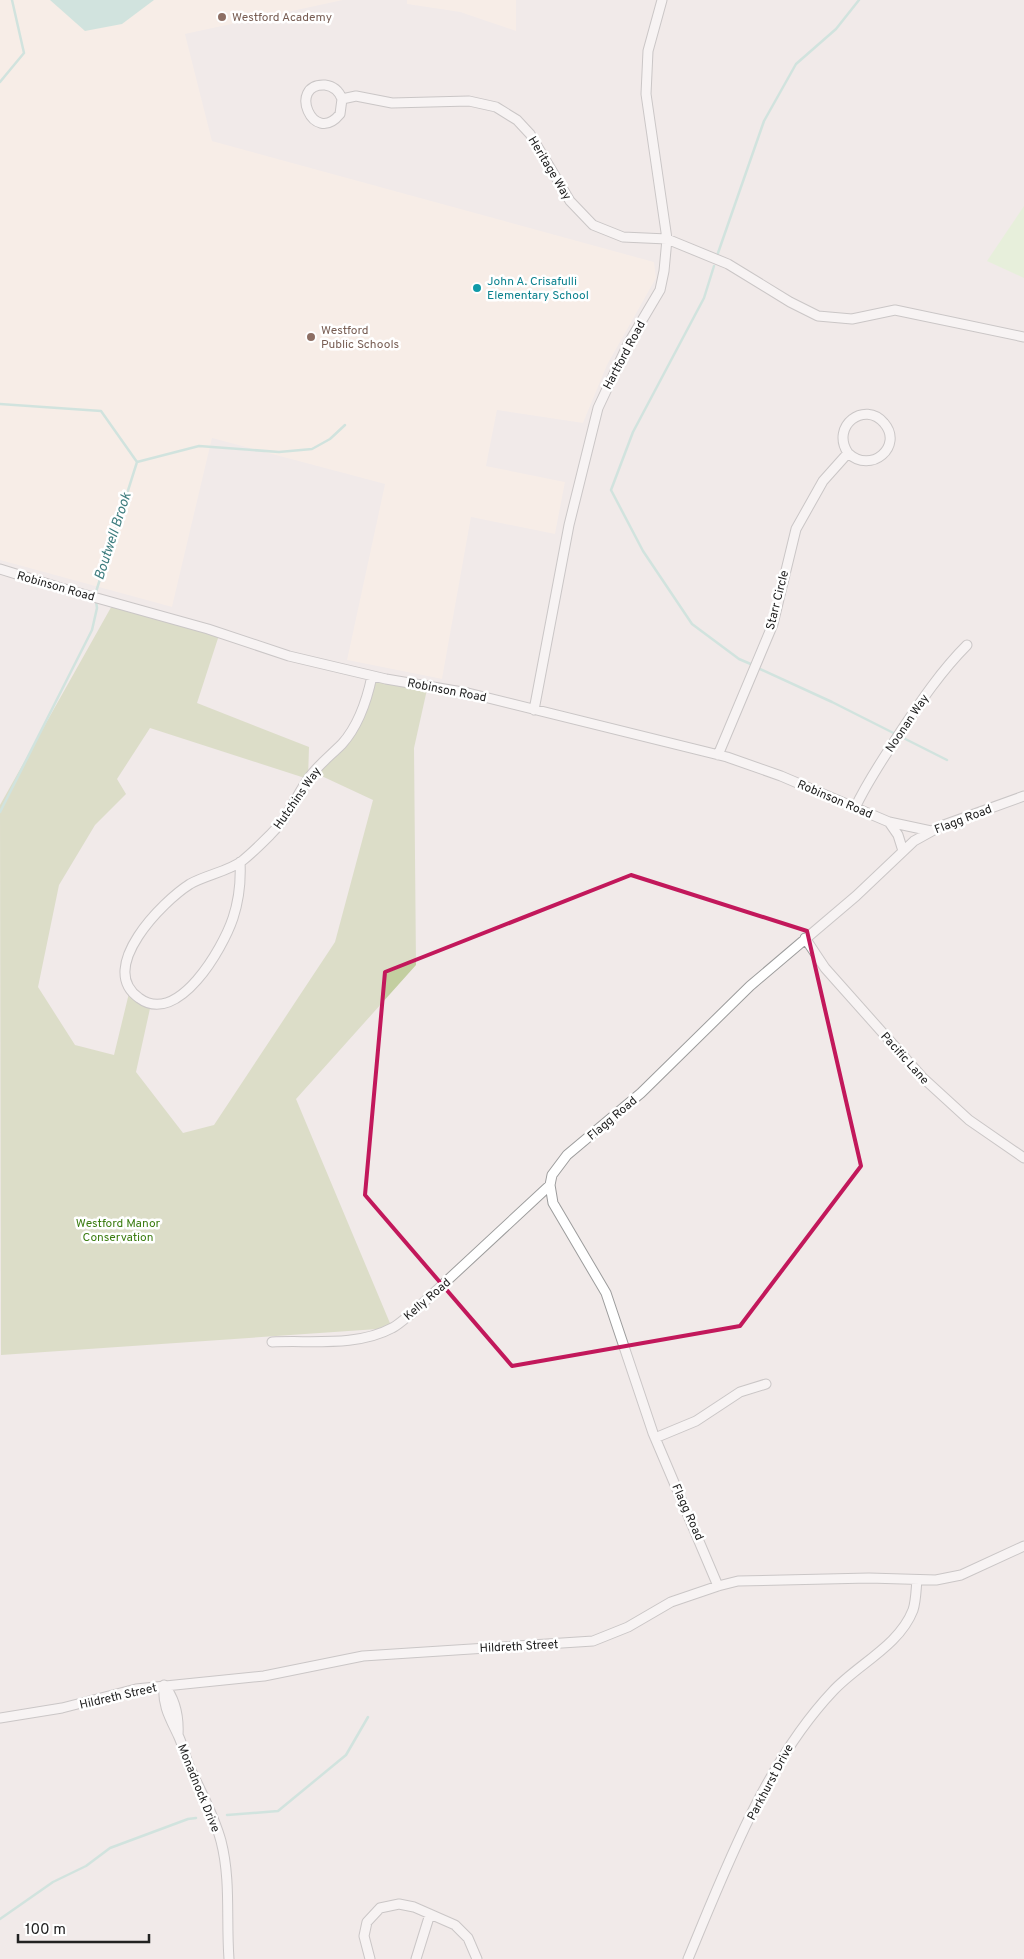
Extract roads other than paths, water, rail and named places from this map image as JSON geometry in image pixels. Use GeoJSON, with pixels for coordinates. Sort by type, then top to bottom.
{"type":"FeatureCollection","features":[{"type":"Feature","properties":{"kind":"street","name":"Hartford Road"},"geometry":{"type":"LineString","coordinates":[[534,710],[568,525],[593,425],[603,395],[616,367],[660,290],[667,239],[646,94],[648,51],[662,0]]}},
{"type":"Feature","properties":{"kind":"street"},"geometry":{"type":"LineString","coordinates":[[317,87],[332,87],[342,99],[340,114],[330,122],[318,122],[306,110],[305,102],[308,94],[317,87]]}},
{"type":"Feature","properties":{"kind":"street","name":"Heritage Way"},"geometry":{"type":"LineString","coordinates":[[342,99],[356,96],[392,103],[468,101],[496,107],[517,120],[530,134],[570,201],[593,225],[624,237],[667,239],[728,264],[790,302],[818,316],[852,319],[895,310],[1024,337]]}},
{"type":"Feature","properties":{"kind":"street"},"geometry":{"type":"LineString","coordinates":[[862,415],[872,415],[884,423],[889,432],[890,441],[886,451],[880,458],[865,462],[856,459],[848,453],[843,435],[846,425],[853,418],[862,415]]}},
{"type":"Feature","properties":{"kind":"street","name":"Starr Circle"},"geometry":{"type":"LineString","coordinates":[[718,755],[773,624],[796,529],[820,486],[848,453]]}},
{"type":"Feature","properties":{"kind":"street","name":"Robinson Road"},"geometry":{"type":"LineString","coordinates":[[0,569],[208,629],[289,656],[372,676],[468,692],[718,755],[758,767],[889,822],[931,831]]}},
{"type":"Feature","properties":{"kind":"street","name":"Noonan Way"},"geometry":{"type":"LineString","coordinates":[[855,808],[869,778],[895,740],[947,665],[967,645]]}},
{"type":"Feature","properties":{"kind":"street","name":"Hutchins Way"},"geometry":{"type":"LineString","coordinates":[[240,862],[239,890],[233,917],[222,944],[204,972],[181,995],[170,1002],[151,1004],[139,998],[127,983],[125,970],[128,958],[142,930],[163,906],[191,884],[240,862],[277,827],[313,772],[349,736],[363,708],[372,676]]}},
{"type":"Feature","properties":{"kind":"street","name":"Flagg Road"},"geometry":{"type":"LineString","coordinates":[[718,1586],[655,1438],[612,1309],[598,1278],[553,1203],[550,1186],[552,1175],[568,1155],[642,1093],[750,986],[856,896],[903,851],[931,831],[1024,796]]}},
{"type":"Feature","properties":{"kind":"street","name":"Robinson Road"},"geometry":{"type":"LineString","coordinates":[[889,822],[898,835],[903,851]]}},
{"type":"Feature","properties":{"kind":"street","name":"Pacific Lane"},"geometry":{"type":"LineString","coordinates":[[805,938],[825,968],[922,1078],[968,1120],[1024,1158]]}},
{"type":"Feature","properties":{"kind":"street","name":"Kelly Road"},"geometry":{"type":"LineString","coordinates":[[272,1342],[338,1340],[376,1334],[392,1328],[446,1283],[550,1186]]}},
{"type":"Feature","properties":{"kind":"street"},"geometry":{"type":"LineString","coordinates":[[655,1438],[696,1421],[740,1392],[766,1384]]}},
{"type":"Feature","properties":{"kind":"street","name":"Hildreth Street"},"geometry":{"type":"LineString","coordinates":[[0,1718],[62,1708],[136,1689],[264,1676],[329,1662],[401,1652],[593,1641],[628,1627],[671,1602],[718,1586],[766,1579],[936,1580],[961,1575],[1024,1546]]}},
{"type":"Feature","properties":{"kind":"street","name":"Parkhurst Drive"},"geometry":{"type":"LineString","coordinates":[[688,1959],[747,1825],[777,1764],[810,1716],[836,1688],[891,1640],[904,1625],[913,1610],[917,1580]]}},
{"type":"Feature","properties":{"kind":"street","name":"Monadnock Drive"},"geometry":{"type":"LineString","coordinates":[[164,1685],[162,1698],[171,1725],[178,1736],[190,1768],[212,1814],[224,1857],[228,1890],[228,1959]]}},
{"type":"Feature","properties":{"kind":"street"},"geometry":{"type":"LineString","coordinates":[[370,1959],[365,1946],[364,1932],[369,1918],[384,1906],[399,1904],[430,1914],[460,1928],[468,1938],[477,1959]]}},
{"type":"Feature","properties":{"kind":"street"},"geometry":{"type":"LineString","coordinates":[[416,1959],[430,1914]]}},
{"type":"Feature","properties":{"kind":"waterway","name":"Boutwell Brook"},"geometry":{"type":"LineString","coordinates":[[0,82],[24,53],[12,0]]}},
{"type":"Feature","properties":{"kind":"waterway"},"geometry":{"type":"LineString","coordinates":[[718,253],[764,121],[796,64],[836,29],[859,0]]}},
{"type":"Feature","properties":{"kind":"waterway"},"geometry":{"type":"LineString","coordinates":[[714,266],[704,298],[633,432],[611,490],[643,551],[692,624],[739,659],[753,665]]}},
{"type":"Feature","properties":{"kind":"waterway","name":"Boutwell Brook"},"geometry":{"type":"LineString","coordinates":[[0,404],[101,411],[137,462],[95,595]]}},
{"type":"Feature","properties":{"kind":"waterway"},"geometry":{"type":"LineString","coordinates":[[137,462],[199,446],[279,452],[312,449],[330,439],[345,425]]}},
{"type":"Feature","properties":{"kind":"waterway","name":"Boutwell Brook"},"geometry":{"type":"LineString","coordinates":[[0,812],[92,630],[97,608],[96,601]]}},
{"type":"Feature","properties":{"kind":"waterway"},"geometry":{"type":"LineString","coordinates":[[758,668],[832,702],[947,760]]}},
{"type":"Feature","properties":{"kind":"waterway"},"geometry":{"type":"LineString","coordinates":[[227,1815],[278,1811],[346,1755],[368,1717]]}},
{"type":"Feature","properties":{"kind":"waterway"},"geometry":{"type":"LineString","coordinates":[[0,1919],[53,1882],[86,1866],[110,1848],[188,1819],[196,1818]]}},
{"type":"Feature","properties":{"kind":"place","name":"Westford Academy"},"geometry":{"type":"Point","coordinates":[222,17]}},
{"type":"Feature","properties":{"kind":"place","name":"John A. Crisafulli Elementary School"},"geometry":{"type":"Point","coordinates":[477,288]}},
{"type":"Feature","properties":{"kind":"place","name":"Westford Public Schools"},"geometry":{"type":"Point","coordinates":[311,337]}},
{"type":"Feature","properties":{"kind":"park label","name":"Westford Manor Conservation"},"geometry":{"type":"Point","coordinates":[118,1230]}}]}
